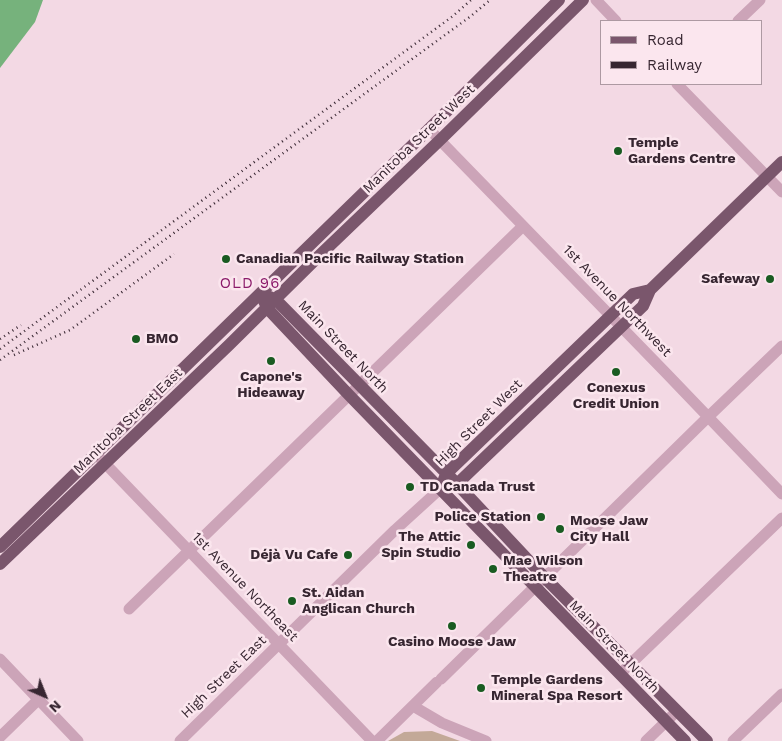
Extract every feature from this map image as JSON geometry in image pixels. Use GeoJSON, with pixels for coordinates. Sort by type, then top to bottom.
{"type":"FeatureCollection","features":[{"type":"Feature","properties":{"kind":"main road","name":"Manitoba Street West"},"geometry":{"type":"LineString","coordinates":[[261,292],[559,0]]}},
{"type":"Feature","properties":{"kind":"main road","name":"Manitoba Street West"},"geometry":{"type":"LineString","coordinates":[[271,304],[583,0]]}},
{"type":"Feature","properties":{"kind":"main road","name":"High Street West"},"geometry":{"type":"LineString","coordinates":[[440,489],[457,484],[643,306],[650,290],[782,162]]}},
{"type":"Feature","properties":{"kind":"main road","name":"High Street West"},"geometry":{"type":"LineString","coordinates":[[440,489],[446,474],[633,294],[650,290]]}},
{"type":"Feature","properties":{"kind":"main road","name":"Main Street North"},"geometry":{"type":"LineString","coordinates":[[261,292],[349,395],[685,741]]}},
{"type":"Feature","properties":{"kind":"main road","name":"Manitoba Street East"},"geometry":{"type":"LineString","coordinates":[[0,564],[261,292]]}},
{"type":"Feature","properties":{"kind":"main road","name":"Main Street North"},"geometry":{"type":"LineString","coordinates":[[271,304],[359,385],[457,484],[545,578],[707,741]]}},
{"type":"Feature","properties":{"kind":"main road","name":"Manitoba Street East"},"geometry":{"type":"LineString","coordinates":[[0,546],[229,345],[271,304]]}},
{"type":"Feature","properties":{"kind":"street"},"geometry":{"type":"LineString","coordinates":[[596,0],[615,20]]}},
{"type":"Feature","properties":{"kind":"street"},"geometry":{"type":"LineString","coordinates":[[739,20],[760,0]]}},
{"type":"Feature","properties":{"kind":"street"},"geometry":{"type":"LineString","coordinates":[[678,85],[782,192]]}},
{"type":"Feature","properties":{"kind":"street","name":"1st Avenue Northwest"},"geometry":{"type":"LineString","coordinates":[[429,129],[782,494]]}},
{"type":"Feature","properties":{"kind":"street"},"geometry":{"type":"LineString","coordinates":[[129,609],[523,226]]}},
{"type":"Feature","properties":{"kind":"street"},"geometry":{"type":"LineString","coordinates":[[377,741],[782,346]]}},
{"type":"Feature","properties":{"kind":"street","name":"1st Avenue Northeast"},"geometry":{"type":"LineString","coordinates":[[100,459],[372,741]]}},
{"type":"Feature","properties":{"kind":"street","name":"High Street East"},"geometry":{"type":"LineString","coordinates":[[180,741],[395,530],[440,489]]}},
{"type":"Feature","properties":{"kind":"street"},"geometry":{"type":"LineString","coordinates":[[620,674],[782,518]]}},
{"type":"Feature","properties":{"kind":"street"},"geometry":{"type":"LineString","coordinates":[[0,659],[78,741]]}},
{"type":"Feature","properties":{"kind":"street"},"geometry":{"type":"LineString","coordinates":[[732,741],[782,694]]}},
{"type":"Feature","properties":{"kind":"street"},"geometry":{"type":"LineString","coordinates":[[0,737],[38,699]]}},
{"type":"Feature","properties":{"kind":"street"},"geometry":{"type":"LineString","coordinates":[[413,706],[442,723],[486,741]]}},
{"type":"Feature","properties":{"kind":"street"},"geometry":{"type":"LineString","coordinates":[[646,741],[677,711]]}},
{"type":"Feature","properties":{"kind":"shaded area"},"geometry":{"type":"Polygon","coordinates":[[[0,0],[43,0],[35,22],[0,68],[0,0]]]}},
{"type":"Feature","properties":{"kind":"shaded area"},"geometry":{"type":"Polygon","coordinates":[[[432,731],[460,741],[388,741],[404,732],[432,731]]]}},
{"type":"Feature","properties":{"kind":"railway"},"geometry":{"type":"LineString","coordinates":[[0,349],[453,16],[471,0]]}},
{"type":"Feature","properties":{"kind":"railway"},"geometry":{"type":"LineString","coordinates":[[0,360],[471,16],[490,0]]}},
{"type":"Feature","properties":{"kind":"railway"},"geometry":{"type":"LineString","coordinates":[[14,355],[70,330],[174,254]]}},
{"type":"Feature","properties":{"kind":"railway"},"geometry":{"type":"LineString","coordinates":[[0,339],[21,325]]}},
{"type":"Feature","properties":{"kind":"place","name":"Temple Gardens Centre"},"geometry":{"type":"Point","coordinates":[618,151]}},
{"type":"Feature","properties":{"kind":"place","name":"Canadian Pacific Railway Station"},"geometry":{"type":"Point","coordinates":[226,259]}},
{"type":"Feature","properties":{"kind":"place","name":"Safeway"},"geometry":{"type":"Point","coordinates":[770,279]}},
{"type":"Feature","properties":{"kind":"place","name":"BMO"},"geometry":{"type":"Point","coordinates":[136,339]}},
{"type":"Feature","properties":{"kind":"place","name":"Capone's Hideaway"},"geometry":{"type":"Point","coordinates":[271,361]}},
{"type":"Feature","properties":{"kind":"place","name":"Conexus Credit Union"},"geometry":{"type":"Point","coordinates":[616,372]}},
{"type":"Feature","properties":{"kind":"place","name":"TD Canada Trust"},"geometry":{"type":"Point","coordinates":[410,487]}},
{"type":"Feature","properties":{"kind":"place","name":"Police Station"},"geometry":{"type":"Point","coordinates":[541,517]}},
{"type":"Feature","properties":{"kind":"place","name":"Moose Jaw City Hall"},"geometry":{"type":"Point","coordinates":[560,529]}},
{"type":"Feature","properties":{"kind":"place","name":"The Attic Spin Studio"},"geometry":{"type":"Point","coordinates":[471,545]}},
{"type":"Feature","properties":{"kind":"place","name":"Déjà Vu Cafe"},"geometry":{"type":"Point","coordinates":[348,555]}},
{"type":"Feature","properties":{"kind":"place","name":"Mae Wilson Theatre"},"geometry":{"type":"Point","coordinates":[493,569]}},
{"type":"Feature","properties":{"kind":"place","name":"St. Aidan Anglican Church"},"geometry":{"type":"Point","coordinates":[292,601]}},
{"type":"Feature","properties":{"kind":"place","name":"Casino Moose Jaw"},"geometry":{"type":"Point","coordinates":[452,626]}},
{"type":"Feature","properties":{"kind":"place","name":"Temple Gardens Mineral Spa Resort"},"geometry":{"type":"Point","coordinates":[481,688]}},
{"type":"Feature","properties":{"kind":"district","name":"OLD 96"},"geometry":{"type":"Point","coordinates":[250,284]}}]}
